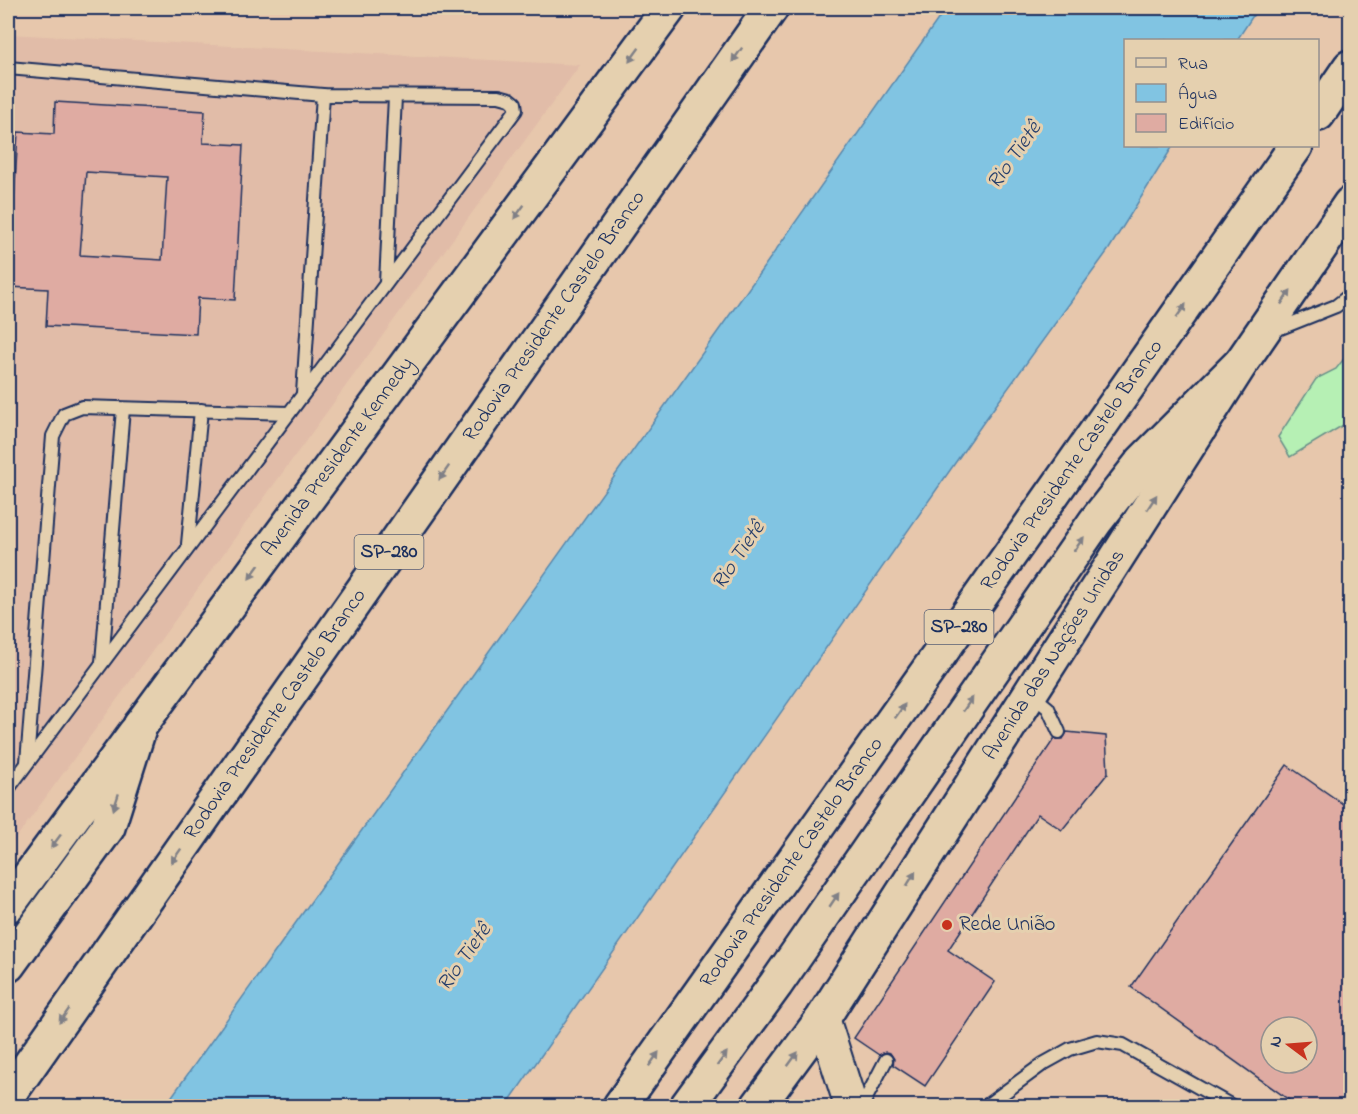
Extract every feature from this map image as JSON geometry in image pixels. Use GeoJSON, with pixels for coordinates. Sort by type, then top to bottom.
{"type":"FeatureCollection","features":[{"type":"Feature","properties":{"kind":"main road","name":"Avenida Presidente Kennedy"},"geometry":{"type":"LineString","coordinates":[[8,905],[669,8]]}},
{"type":"Feature","properties":{"kind":"main road","name":"Rodovia Presidente Castelo Branco"},"geometry":{"type":"LineString","coordinates":[[8,1096],[771,8]]}},
{"type":"Feature","properties":{"kind":"main road"},"geometry":{"type":"LineString","coordinates":[[1319,111],[1350,67]]}},
{"type":"Feature","properties":{"kind":"main road","name":"Rodovia Presidente Castelo Branco"},"geometry":{"type":"LineString","coordinates":[[620,1107],[1295,147]]}},
{"type":"Feature","properties":{"kind":"main road","name":"Avenida das Nações Unidas"},"geometry":{"type":"LineString","coordinates":[[758,1107],[823,1018],[1250,350],[1350,204]]}},
{"type":"Feature","properties":{"kind":"main road"},"geometry":{"type":"LineString","coordinates":[[687,1107],[776,984],[1095,522],[1142,462],[1250,350]]}},
{"type":"Feature","properties":{"kind":"main road"},"geometry":{"type":"LineString","coordinates":[[8,965],[108,827],[140,726]]}},
{"type":"Feature","properties":{"kind":"street"},"geometry":{"type":"LineString","coordinates":[[823,1018],[851,1107]]}},
{"type":"Feature","properties":{"kind":"lane"},"geometry":{"type":"LineString","coordinates":[[8,68],[323,95],[500,96],[515,103],[516,110],[188,545],[8,789]]}},
{"type":"Feature","properties":{"kind":"lane"},"geometry":{"type":"LineString","coordinates":[[303,394],[323,95]]}},
{"type":"Feature","properties":{"kind":"lane"},"geometry":{"type":"LineString","coordinates":[[386,283],[395,97]]}},
{"type":"Feature","properties":{"kind":"lane"},"geometry":{"type":"LineString","coordinates":[[1250,350],[1336,306],[1350,295]]}},
{"type":"Feature","properties":{"kind":"lane"},"geometry":{"type":"LineString","coordinates":[[27,763],[53,436],[64,414],[82,407],[289,413]]}},
{"type":"Feature","properties":{"kind":"lane"},"geometry":{"type":"LineString","coordinates":[[101,663],[123,409]]}},
{"type":"Feature","properties":{"kind":"lane"},"geometry":{"type":"LineString","coordinates":[[188,545],[201,410]]}},
{"type":"Feature","properties":{"kind":"lane"},"geometry":{"type":"LineString","coordinates":[[1030,693],[1048,708],[1059,732]]}},
{"type":"Feature","properties":{"kind":"lane"},"geometry":{"type":"LineString","coordinates":[[986,1107],[1043,1064],[1070,1049],[1097,1041],[1123,1045],[1232,1107]]}},
{"type":"Feature","properties":{"kind":"lane"},"geometry":{"type":"LineString","coordinates":[[862,1107],[886,1060]]}},
{"type":"Feature","properties":{"kind":"shaded area"},"geometry":{"type":"Polygon","coordinates":[[[8,34],[580,65],[8,849],[8,34]]]}},
{"type":"Feature","properties":{"kind":"green space"},"geometry":{"type":"Polygon","coordinates":[[[1350,351],[1350,421],[1290,457],[1278,437],[1316,379],[1336,369],[1350,351]]]}},
{"type":"Feature","properties":{"kind":"water","name":"Rio Tietê"},"geometry":{"type":"Polygon","coordinates":[[[946,8],[1258,8],[1238,39],[1124,39],[1124,147],[1172,147],[1109,249],[983,423],[506,1106],[165,1106],[946,8]]]}},
{"type":"Feature","properties":{"kind":"building"},"geometry":{"type":"Polygon","coordinates":[[[55,102],[205,111],[203,143],[243,145],[235,300],[198,298],[196,334],[46,326],[48,289],[9,287],[18,132],[54,134],[55,102]],[[86,172],[80,255],[162,260],[167,177],[86,172]]]}},
{"type":"Feature","properties":{"kind":"building","name":"Rede União"},"geometry":{"type":"Polygon","coordinates":[[[1067,732],[1106,736],[1108,773],[1062,830],[1038,814],[948,950],[995,982],[925,1086],[893,1065],[894,1059],[890,1053],[885,1052],[879,1055],[854,1038],[1054,739],[1063,739],[1067,732]]]}},
{"type":"Feature","properties":{"kind":"building"},"geometry":{"type":"Polygon","coordinates":[[[1287,765],[1350,809],[1350,1107],[1299,1107],[1131,987],[1287,765]]]}},
{"type":"Feature","properties":{"kind":"place","name":"Rede União"},"geometry":{"type":"Point","coordinates":[947,925]}}]}
